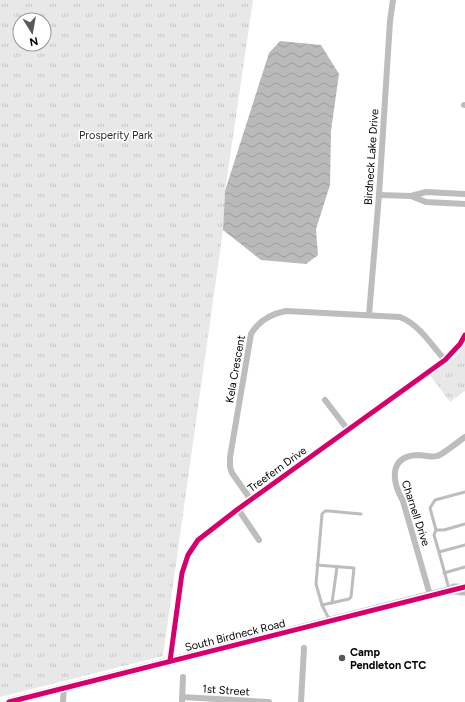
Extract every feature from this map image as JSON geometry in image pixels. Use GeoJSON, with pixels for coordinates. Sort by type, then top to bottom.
{"type":"FeatureCollection","features":[{"type":"Feature","properties":{"kind":"highway"},"geometry":{"type":"LineString","coordinates":[[452,590],[465,590]]}},
{"type":"Feature","properties":{"kind":"street","name":"Birdneck Lake Drive"},"geometry":{"type":"LineString","coordinates":[[370,315],[390,21],[393,0]]}},
{"type":"Feature","properties":{"kind":"street"},"geometry":{"type":"LineString","coordinates":[[379,195],[411,196],[426,192],[465,194]]}},
{"type":"Feature","properties":{"kind":"street"},"geometry":{"type":"LineString","coordinates":[[411,196],[426,202],[465,204]]}},
{"type":"Feature","properties":{"kind":"street","name":"Kela Crescent"},"geometry":{"type":"LineString","coordinates":[[251,500],[232,473],[230,466],[251,334],[263,320],[274,314],[286,311],[400,318],[415,325],[445,360]]}},
{"type":"Feature","properties":{"kind":"street","name":"Treefern Drive"},"geometry":{"type":"LineString","coordinates":[[170,661],[185,562],[198,540],[238,509],[445,360],[460,344],[465,335]]}},
{"type":"Feature","properties":{"kind":"street"},"geometry":{"type":"LineString","coordinates":[[325,400],[348,430]]}},
{"type":"Feature","properties":{"kind":"street","name":"Charnell Drive"},"geometry":{"type":"LineString","coordinates":[[430,595],[403,501],[396,489],[394,475],[397,467],[404,459],[417,455],[437,456],[465,437]]}},
{"type":"Feature","properties":{"kind":"street"},"geometry":{"type":"LineString","coordinates":[[238,509],[259,540]]}},
{"type":"Feature","properties":{"kind":"street","name":"South Birdneck Road"},"geometry":{"type":"LineString","coordinates":[[9,702],[465,587]]}},
{"type":"Feature","properties":{"kind":"street"},"geometry":{"type":"LineString","coordinates":[[301,702],[304,648]]}},
{"type":"Feature","properties":{"kind":"street"},"geometry":{"type":"LineString","coordinates":[[182,699],[183,678]]}},
{"type":"Feature","properties":{"kind":"street"},"geometry":{"type":"LineString","coordinates":[[63,702],[64,688]]}},
{"type":"Feature","properties":{"kind":"street","name":"1st Street"},"geometry":{"type":"LineString","coordinates":[[182,699],[269,702]]}},
{"type":"Feature","properties":{"kind":"lane"},"geometry":{"type":"LineString","coordinates":[[452,590],[444,572],[438,552],[434,534],[436,530],[430,508],[435,500],[465,492]]}},
{"type":"Feature","properties":{"kind":"lane"},"geometry":{"type":"LineString","coordinates":[[330,621],[322,605],[316,584],[322,514],[325,511],[329,511],[361,514]]}},
{"type":"Feature","properties":{"kind":"lane"},"geometry":{"type":"LineString","coordinates":[[436,530],[444,530],[465,524]]}},
{"type":"Feature","properties":{"kind":"lane"},"geometry":{"type":"LineString","coordinates":[[438,552],[465,545]]}},
{"type":"Feature","properties":{"kind":"lane"},"geometry":{"type":"LineString","coordinates":[[317,565],[354,568],[351,596],[349,599],[322,605]]}},
{"type":"Feature","properties":{"kind":"lane"},"geometry":{"type":"LineString","coordinates":[[332,603],[337,567]]}},
{"type":"Feature","properties":{"kind":"lane"},"geometry":{"type":"LineString","coordinates":[[444,572],[465,567]]}},
{"type":"Feature","properties":{"kind":"green space","name":"Prosperity Park"},"geometry":{"type":"Polygon","coordinates":[[[0,0],[253,0],[225,191],[223,230],[163,656],[0,697],[0,0]]]}},
{"type":"Feature","properties":{"kind":"green space"},"geometry":{"type":"Polygon","coordinates":[[[465,344],[465,391],[450,402],[430,375],[455,357],[465,344]]]}},
{"type":"Feature","properties":{"kind":"water"},"geometry":{"type":"Polygon","coordinates":[[[280,41],[321,45],[339,74],[331,131],[330,185],[316,229],[318,255],[306,264],[261,260],[223,230],[225,191],[269,53],[280,41]]]}},
{"type":"Feature","properties":{"kind":"cycle path"},"geometry":{"type":"LineString","coordinates":[[170,661],[182,573],[188,555],[198,540],[238,509],[445,360],[460,344],[465,335]]}},
{"type":"Feature","properties":{"kind":"cycle path"},"geometry":{"type":"LineString","coordinates":[[9,702],[465,587]]}},
{"type":"Feature","properties":{"kind":"place","name":"Camp Pendleton CTC"},"geometry":{"type":"Point","coordinates":[342,658]}}]}
